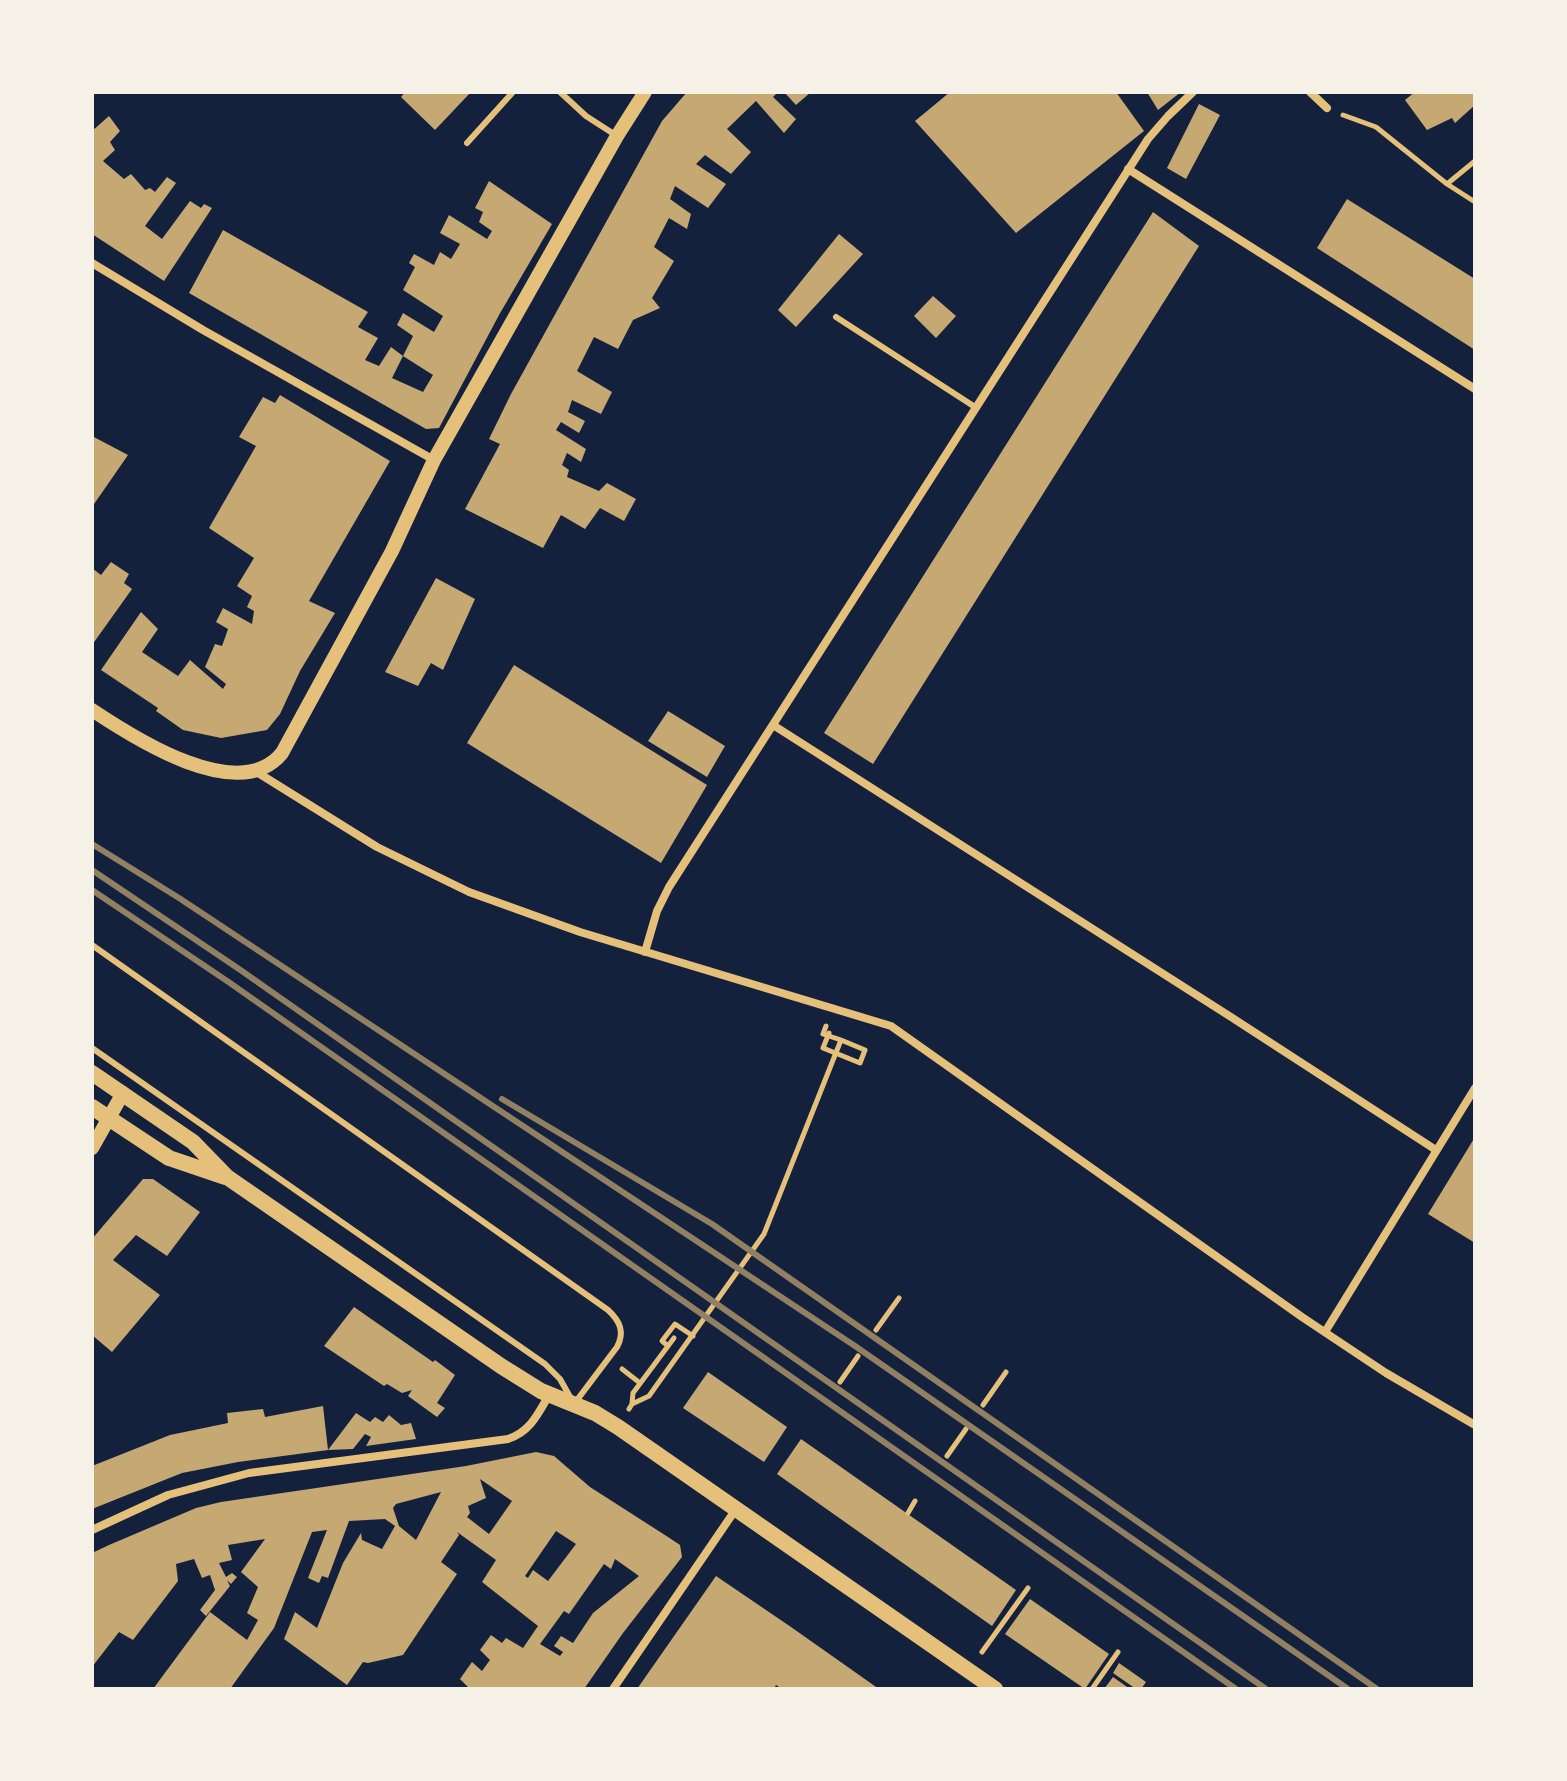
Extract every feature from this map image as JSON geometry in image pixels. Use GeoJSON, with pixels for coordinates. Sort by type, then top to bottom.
{"type":"FeatureCollection","features":[{"type":"Feature","properties":{"kind":"main road"},"geometry":{"type":"LineString","coordinates":[[92,1073],[193,1142],[227,1177],[501,1366],[550,1395],[618,1427],[995,1689]]}},
{"type":"Feature","properties":{"kind":"main road"},"geometry":{"type":"LineString","coordinates":[[92,1107],[169,1158],[227,1177]]}},
{"type":"Feature","properties":{"kind":"street"},"geometry":{"type":"LineString","coordinates":[[92,710],[145,743],[181,759],[228,771],[255,771],[275,762],[392,551],[434,460],[617,136],[645,92]]}},
{"type":"Feature","properties":{"kind":"street"},"geometry":{"type":"LineString","coordinates":[[645,952],[661,899],[1128,169],[1157,129],[1193,92]]}},
{"type":"Feature","properties":{"kind":"street"},"geometry":{"type":"LineString","coordinates":[[1310,92],[1327,108]]}},
{"type":"Feature","properties":{"kind":"street"},"geometry":{"type":"LineString","coordinates":[[1128,169],[1475,389]]}},
{"type":"Feature","properties":{"kind":"street"},"geometry":{"type":"LineString","coordinates":[[92,263],[203,330],[434,460]]}},
{"type":"Feature","properties":{"kind":"street"},"geometry":{"type":"LineString","coordinates":[[773,725],[1436,1150]]}},
{"type":"Feature","properties":{"kind":"street"},"geometry":{"type":"LineString","coordinates":[[255,771],[377,847],[438,878],[532,915],[645,952],[891,1026],[1325,1332],[1386,1373],[1475,1425]]}},
{"type":"Feature","properties":{"kind":"street"},"geometry":{"type":"LineString","coordinates":[[1325,1332],[1475,1088]]}},
{"type":"Feature","properties":{"kind":"street"},"geometry":{"type":"LineString","coordinates":[[92,1148],[123,1093]]}},
{"type":"Feature","properties":{"kind":"street"},"geometry":{"type":"LineString","coordinates":[[92,1530],[168,1495],[249,1473],[508,1439],[529,1427],[550,1395]]}},
{"type":"Feature","properties":{"kind":"street"},"geometry":{"type":"LineString","coordinates":[[613,1689],[736,1509]]}},
{"type":"Feature","properties":{"kind":"lane"},"geometry":{"type":"LineString","coordinates":[[467,143],[513,92]]}},
{"type":"Feature","properties":{"kind":"lane"},"geometry":{"type":"LineString","coordinates":[[560,92],[586,116],[617,136]]}},
{"type":"Feature","properties":{"kind":"lane"},"geometry":{"type":"LineString","coordinates":[[836,317],[975,407]]}},
{"type":"Feature","properties":{"kind":"lane"},"geometry":{"type":"LineString","coordinates":[[92,945],[614,1315],[621,1327],[621,1340],[574,1404],[560,1379],[545,1364],[92,1048]]}},
{"type":"Feature","properties":{"kind":"lane"},"geometry":{"type":"LineString","coordinates":[[123,1093],[134,1078]]}},
{"type":"Feature","properties":{"kind":"path"},"geometry":{"type":"LineString","coordinates":[[1327,108],[1376,127],[1447,184],[1475,202]]}},
{"type":"Feature","properties":{"kind":"path"},"geometry":{"type":"LineString","coordinates":[[1447,184],[1475,161]]}},
{"type":"Feature","properties":{"kind":"path"},"geometry":{"type":"LineString","coordinates":[[823,1034],[865,1050],[860,1063],[823,1048]]}},
{"type":"Feature","properties":{"kind":"path"},"geometry":{"type":"LineString","coordinates":[[649,1396],[764,1234],[841,1040]]}},
{"type":"Feature","properties":{"kind":"path"},"geometry":{"type":"LineString","coordinates":[[876,1330],[899,1298]]}},
{"type":"Feature","properties":{"kind":"path"},"geometry":{"type":"LineString","coordinates":[[668,1346],[662,1341],[675,1324],[693,1336]]}},
{"type":"Feature","properties":{"kind":"path"},"geometry":{"type":"LineString","coordinates":[[632,1404],[633,1393],[674,1338]]}},
{"type":"Feature","properties":{"kind":"path"},"geometry":{"type":"LineString","coordinates":[[840,1382],[858,1356]]}},
{"type":"Feature","properties":{"kind":"path"},"geometry":{"type":"LineString","coordinates":[[983,1405],[1006,1372]]}},
{"type":"Feature","properties":{"kind":"path"},"geometry":{"type":"LineString","coordinates":[[947,1456],[966,1429]]}},
{"type":"Feature","properties":{"kind":"path"},"geometry":{"type":"LineString","coordinates":[[908,1513],[915,1501]]}},
{"type":"Feature","properties":{"kind":"path"},"geometry":{"type":"LineString","coordinates":[[969,1671],[1028,1588]]}},
{"type":"Feature","properties":{"kind":"path"},"geometry":{"type":"LineString","coordinates":[[1092,1689],[1118,1652]]}},
{"type":"Feature","properties":{"kind":"building"},"geometry":{"type":"Polygon","coordinates":[[[405,92],[471,92],[435,130],[401,97],[405,92]]]}},
{"type":"Feature","properties":{"kind":"building"},"geometry":{"type":"Polygon","coordinates":[[[687,92],[775,92],[773,97],[796,119],[784,133],[756,101],[727,129],[751,152],[731,174],[705,155],[696,164],[726,184],[708,208],[675,186],[670,199],[691,214],[687,229],[669,218],[654,247],[674,261],[652,298],[660,308],[633,320],[618,349],[594,337],[577,371],[612,392],[601,414],[572,400],[568,412],[585,421],[579,433],[561,422],[556,430],[586,449],[581,462],[567,453],[562,465],[569,470],[567,477],[599,491],[607,483],[636,499],[624,521],[600,508],[585,529],[561,515],[543,548],[465,509],[500,444],[489,439],[511,394],[662,121],[687,92]]]}},
{"type":"Feature","properties":{"kind":"building"},"geometry":{"type":"Polygon","coordinates":[[[784,92],[811,92],[796,105],[784,92]]]}},
{"type":"Feature","properties":{"kind":"building"},"geometry":{"type":"Polygon","coordinates":[[[950,92],[1116,92],[1144,131],[1016,233],[915,121],[950,92]]]}},
{"type":"Feature","properties":{"kind":"building"},"geometry":{"type":"Polygon","coordinates":[[[1147,92],[1181,92],[1158,110],[1147,92]]]}},
{"type":"Feature","properties":{"kind":"building"},"geometry":{"type":"Polygon","coordinates":[[[1415,92],[1475,92],[1475,105],[1455,123],[1452,118],[1427,130],[1405,100],[1415,92]]]}},
{"type":"Feature","properties":{"kind":"building"},"geometry":{"type":"Polygon","coordinates":[[[1199,104],[1220,115],[1186,179],[1167,168],[1199,104]]]}},
{"type":"Feature","properties":{"kind":"building"},"geometry":{"type":"Polygon","coordinates":[[[109,116],[120,131],[110,142],[115,150],[103,161],[124,179],[131,174],[145,190],[150,188],[155,192],[167,177],[176,183],[145,226],[162,239],[190,201],[201,208],[204,204],[212,208],[164,281],[92,234],[92,131],[109,116]]]}},
{"type":"Feature","properties":{"kind":"building"},"geometry":{"type":"Polygon","coordinates":[[[489,181],[552,224],[439,428],[426,429],[189,293],[223,230],[368,312],[358,327],[378,338],[365,360],[379,366],[391,347],[403,356],[413,336],[397,325],[403,313],[434,332],[443,316],[403,290],[415,267],[409,263],[414,254],[434,265],[440,252],[451,259],[460,244],[440,233],[449,215],[487,239],[492,231],[479,222],[483,212],[475,208],[489,181]],[[403,356],[392,378],[423,392],[433,375],[403,356]]]}},
{"type":"Feature","properties":{"kind":"building"},"geometry":{"type":"Polygon","coordinates":[[[1347,199],[1475,279],[1475,350],[1317,248],[1347,199]]]}},
{"type":"Feature","properties":{"kind":"building"},"geometry":{"type":"Polygon","coordinates":[[[1153,212],[1199,246],[873,764],[824,733],[1153,212]]]}},
{"type":"Feature","properties":{"kind":"building"},"geometry":{"type":"Polygon","coordinates":[[[839,234],[863,254],[796,327],[778,310],[839,234]]]}},
{"type":"Feature","properties":{"kind":"building"},"geometry":{"type":"Polygon","coordinates":[[[933,296],[956,316],[936,338],[914,316],[933,296]]]}},
{"type":"Feature","properties":{"kind":"building"},"geometry":{"type":"Polygon","coordinates":[[[280,395],[390,461],[309,601],[335,613],[300,671],[280,714],[267,730],[221,738],[183,730],[156,711],[158,708],[101,670],[141,612],[158,629],[142,652],[178,676],[190,660],[223,689],[226,684],[205,667],[215,644],[222,646],[228,629],[216,622],[223,608],[252,624],[254,611],[247,607],[252,596],[237,586],[254,558],[209,528],[256,446],[239,437],[263,397],[275,403],[280,395]]]}},
{"type":"Feature","properties":{"kind":"building"},"geometry":{"type":"Polygon","coordinates":[[[92,436],[128,455],[92,507],[92,436]]]}},
{"type":"Feature","properties":{"kind":"building"},"geometry":{"type":"Polygon","coordinates":[[[111,562],[129,574],[124,583],[132,589],[92,645],[92,568],[101,575],[111,562]]]}},
{"type":"Feature","properties":{"kind":"building"},"geometry":{"type":"Polygon","coordinates":[[[436,578],[475,599],[443,670],[431,663],[418,686],[385,672],[436,578]]]}},
{"type":"Feature","properties":{"kind":"building"},"geometry":{"type":"Polygon","coordinates":[[[514,665],[707,785],[661,863],[467,743],[514,665]]]}},
{"type":"Feature","properties":{"kind":"building"},"geometry":{"type":"Polygon","coordinates":[[[668,711],[725,746],[707,777],[648,741],[668,711]]]}},
{"type":"Feature","properties":{"kind":"building"},"geometry":{"type":"Polygon","coordinates":[[[1475,1137],[1475,1243],[1428,1214],[1475,1137]]]}},
{"type":"Feature","properties":{"kind":"building"},"geometry":{"type":"Polygon","coordinates":[[[143,1179],[153,1179],[200,1212],[167,1256],[136,1235],[113,1260],[160,1295],[112,1352],[92,1335],[92,1239],[143,1179]]]}},
{"type":"Feature","properties":{"kind":"building"},"geometry":{"type":"Polygon","coordinates":[[[354,1307],[455,1375],[437,1403],[445,1408],[437,1417],[408,1396],[412,1390],[402,1393],[387,1384],[384,1386],[324,1346],[354,1307]]]}},
{"type":"Feature","properties":{"kind":"building"},"geometry":{"type":"Polygon","coordinates":[[[708,1372],[787,1427],[764,1462],[683,1408],[708,1372]]]}},
{"type":"Feature","properties":{"kind":"building"},"geometry":{"type":"Polygon","coordinates":[[[323,1406],[328,1450],[182,1473],[92,1509],[92,1466],[170,1435],[228,1423],[227,1413],[263,1409],[265,1417],[323,1406]]]}},
{"type":"Feature","properties":{"kind":"building"},"geometry":{"type":"Polygon","coordinates":[[[356,1413],[370,1422],[375,1417],[383,1422],[389,1415],[401,1425],[411,1423],[416,1439],[366,1446],[371,1437],[365,1434],[353,1449],[328,1450],[356,1413]]]}},
{"type":"Feature","properties":{"kind":"building"},"geometry":{"type":"Polygon","coordinates":[[[801,1439],[1016,1590],[992,1626],[777,1474],[801,1439]]]}},
{"type":"Feature","properties":{"kind":"building"},"geometry":{"type":"Polygon","coordinates":[[[536,1452],[554,1456],[590,1487],[680,1545],[682,1557],[584,1689],[470,1689],[460,1679],[472,1662],[482,1671],[490,1660],[480,1650],[491,1635],[502,1643],[506,1638],[523,1648],[538,1626],[482,1582],[496,1560],[457,1532],[459,1535],[441,1562],[457,1574],[403,1655],[363,1662],[347,1685],[284,1639],[295,1612],[317,1628],[343,1563],[361,1533],[362,1540],[382,1549],[395,1526],[385,1519],[349,1521],[328,1578],[322,1576],[319,1583],[308,1578],[327,1530],[312,1532],[274,1628],[230,1689],[153,1689],[210,1612],[247,1640],[258,1620],[247,1613],[258,1587],[241,1572],[265,1539],[228,1545],[232,1560],[219,1563],[226,1577],[232,1573],[237,1577],[231,1584],[227,1580],[230,1586],[206,1616],[200,1610],[215,1590],[210,1575],[202,1578],[194,1559],[176,1564],[178,1581],[133,1640],[119,1632],[92,1667],[92,1553],[196,1508],[221,1502],[466,1466],[536,1452]],[[480,1479],[486,1498],[468,1506],[470,1513],[467,1517],[489,1534],[512,1501],[480,1479]],[[441,1492],[396,1504],[393,1508],[399,1526],[416,1540],[441,1492]],[[556,1531],[525,1576],[528,1578],[533,1570],[548,1581],[576,1544],[556,1531]],[[615,1559],[611,1569],[604,1564],[569,1614],[564,1611],[540,1644],[560,1656],[563,1652],[554,1646],[561,1636],[573,1643],[593,1613],[639,1576],[615,1559]]]}},
{"type":"Feature","properties":{"kind":"building"},"geometry":{"type":"Polygon","coordinates":[[[716,1576],[879,1689],[782,1689],[776,1685],[774,1689],[637,1689],[716,1576]]]}},
{"type":"Feature","properties":{"kind":"building"},"geometry":{"type":"Polygon","coordinates":[[[1030,1599],[1109,1654],[1085,1689],[1005,1634],[1030,1599]]]}},
{"type":"Feature","properties":{"kind":"building"},"geometry":{"type":"Polygon","coordinates":[[[1119,1663],[1146,1682],[1141,1689],[1136,1689],[1113,1673],[1119,1663]]]}},
{"type":"Feature","properties":{"kind":"building"},"geometry":{"type":"Polygon","coordinates":[[[1113,1677],[1130,1689],[1104,1689],[1113,1677]]]}},
{"type":"Feature","properties":{"kind":"railway"},"geometry":{"type":"LineString","coordinates":[[92,844],[179,898],[855,1346],[1348,1689]]}},
{"type":"Feature","properties":{"kind":"railway"},"geometry":{"type":"LineString","coordinates":[[92,870],[239,969],[1266,1689]]}},
{"type":"Feature","properties":{"kind":"railway"},"geometry":{"type":"LineString","coordinates":[[92,890],[230,983],[1236,1689]]}},
{"type":"Feature","properties":{"kind":"railway"},"geometry":{"type":"LineString","coordinates":[[502,1099],[712,1224],[1377,1689]]}}]}
